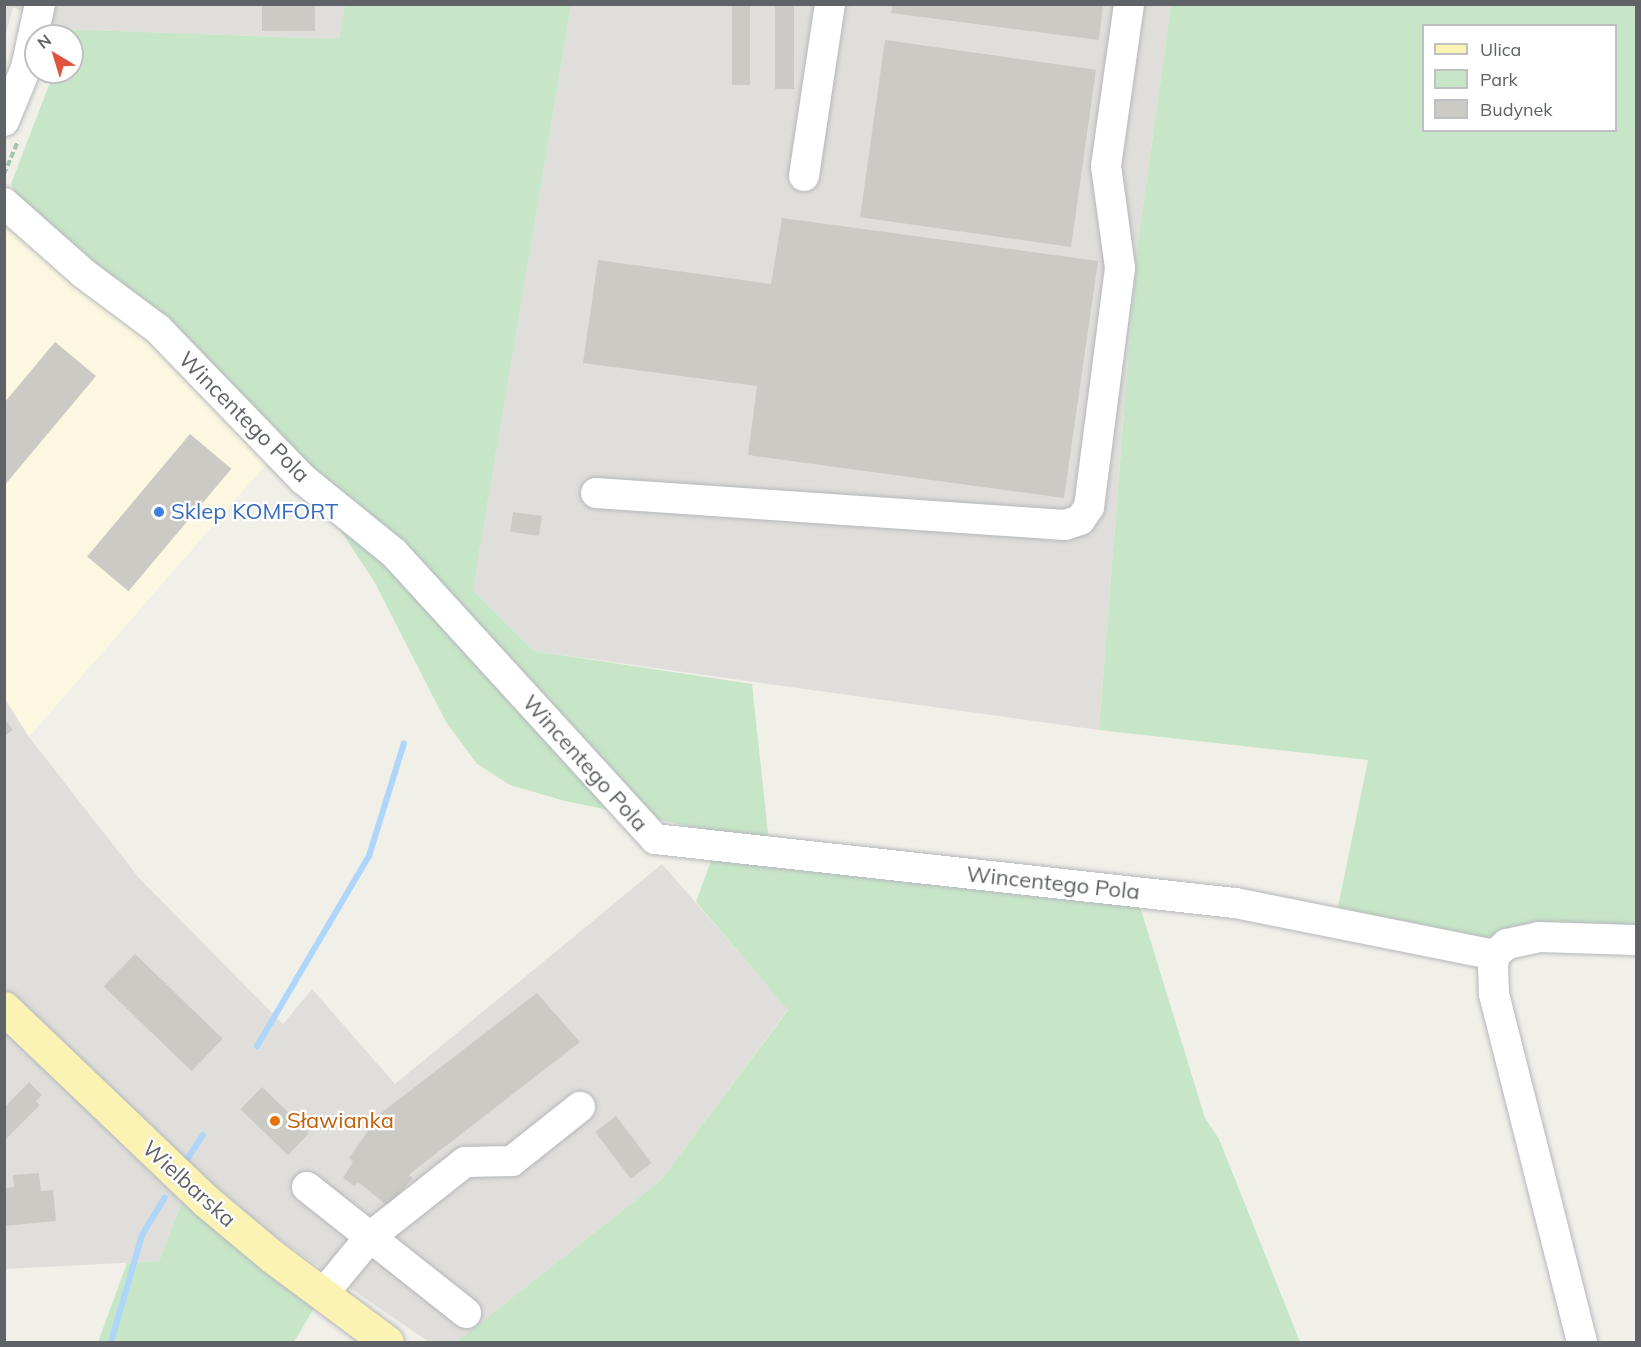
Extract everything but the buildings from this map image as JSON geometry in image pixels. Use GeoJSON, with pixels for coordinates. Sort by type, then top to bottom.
{"type":"FeatureCollection","features":[{"type":"Feature","properties":{"kind":"main road","name":"Wielbarska"},"geometry":{"type":"LineString","coordinates":[[4,1008],[202,1196],[323,1294],[387,1342]]}},
{"type":"Feature","properties":{"kind":"street"},"geometry":{"type":"LineString","coordinates":[[4,121],[26,68],[40,4]]}},
{"type":"Feature","properties":{"kind":"street"},"geometry":{"type":"LineString","coordinates":[[804,176],[830,4]]}},
{"type":"Feature","properties":{"kind":"street"},"geometry":{"type":"LineString","coordinates":[[596,494],[1065,525],[1080,520],[1089,507],[1120,268],[1106,166],[1129,4]]}},
{"type":"Feature","properties":{"kind":"street","name":"Wincentego Pola"},"geometry":{"type":"LineString","coordinates":[[4,203],[83,273],[158,329],[303,478],[394,553],[655,839],[1235,903],[1495,955]]}},
{"type":"Feature","properties":{"kind":"street"},"geometry":{"type":"LineString","coordinates":[[1582,1342],[1494,994],[1495,955],[1507,944],[1539,937],[1636,940]]}},
{"type":"Feature","properties":{"kind":"street"},"geometry":{"type":"LineString","coordinates":[[323,1294],[370,1237],[465,1162],[512,1161],[580,1107]]}},
{"type":"Feature","properties":{"kind":"street"},"geometry":{"type":"LineString","coordinates":[[307,1187],[466,1313]]}},
{"type":"Feature","properties":{"kind":"shaded area"},"geometry":{"type":"Polygon","coordinates":[[[5,5],[345,5],[339,39],[84,30],[84,24],[49,24],[13,7],[5,37],[5,5]]]}},
{"type":"Feature","properties":{"kind":"shaded area"},"geometry":{"type":"Polygon","coordinates":[[[571,5],[1171,5],[1136,257],[1099,730],[534,651],[473,590],[571,5]]]}},
{"type":"Feature","properties":{"kind":"shaded area"},"geometry":{"type":"Polygon","coordinates":[[[5,224],[163,348],[271,459],[29,737],[5,698],[5,224]]]}},
{"type":"Feature","properties":{"kind":"shaded area"},"geometry":{"type":"Polygon","coordinates":[[[4,698],[29,737],[139,878],[283,1024],[312,989],[395,1084],[662,864],[788,1009],[660,1181],[456,1342],[429,1342],[270,1233],[154,1133],[5,990],[4,698]]]}},
{"type":"Feature","properties":{"kind":"shaded area"},"geometry":{"type":"Polygon","coordinates":[[[4,1030],[182,1202],[159,1261],[5,1269],[4,1030]]]}},
{"type":"Feature","properties":{"kind":"green space"},"geometry":{"type":"Polygon","coordinates":[[[345,5],[571,5],[473,590],[534,651],[752,684],[769,842],[565,801],[510,785],[477,764],[446,722],[374,581],[332,518],[20,202],[11,184],[49,84],[84,84],[84,30],[339,39],[345,5]]]}},
{"type":"Feature","properties":{"kind":"green space"},"geometry":{"type":"Polygon","coordinates":[[[1171,5],[1636,5],[1636,929],[1505,934],[1478,939],[1338,907],[1368,760],[1099,730],[1136,257],[1171,5]]]}},
{"type":"Feature","properties":{"kind":"green space"},"geometry":{"type":"Polygon","coordinates":[[[713,855],[1138,900],[1205,1118],[1219,1139],[1300,1342],[456,1342],[660,1181],[788,1010],[696,902],[713,855]]]}},
{"type":"Feature","properties":{"kind":"green space"},"geometry":{"type":"Polygon","coordinates":[[[182,1202],[317,1303],[294,1342],[98,1342],[127,1263],[159,1261],[182,1202]]]}},
{"type":"Feature","properties":{"kind":"waterway"},"geometry":{"type":"LineString","coordinates":[[257,1046],[369,856],[404,743]]}},
{"type":"Feature","properties":{"kind":"waterway"},"geometry":{"type":"LineString","coordinates":[[186,1161],[203,1135]]}},
{"type":"Feature","properties":{"kind":"waterway"},"geometry":{"type":"LineString","coordinates":[[111,1342],[142,1235],[165,1197]]}},
{"type":"Feature","properties":{"kind":"place","name":"Sklep KOMFORT"},"geometry":{"type":"Point","coordinates":[159,512]}},
{"type":"Feature","properties":{"kind":"place","name":"Sławianka"},"geometry":{"type":"Point","coordinates":[275,1121]}}]}
